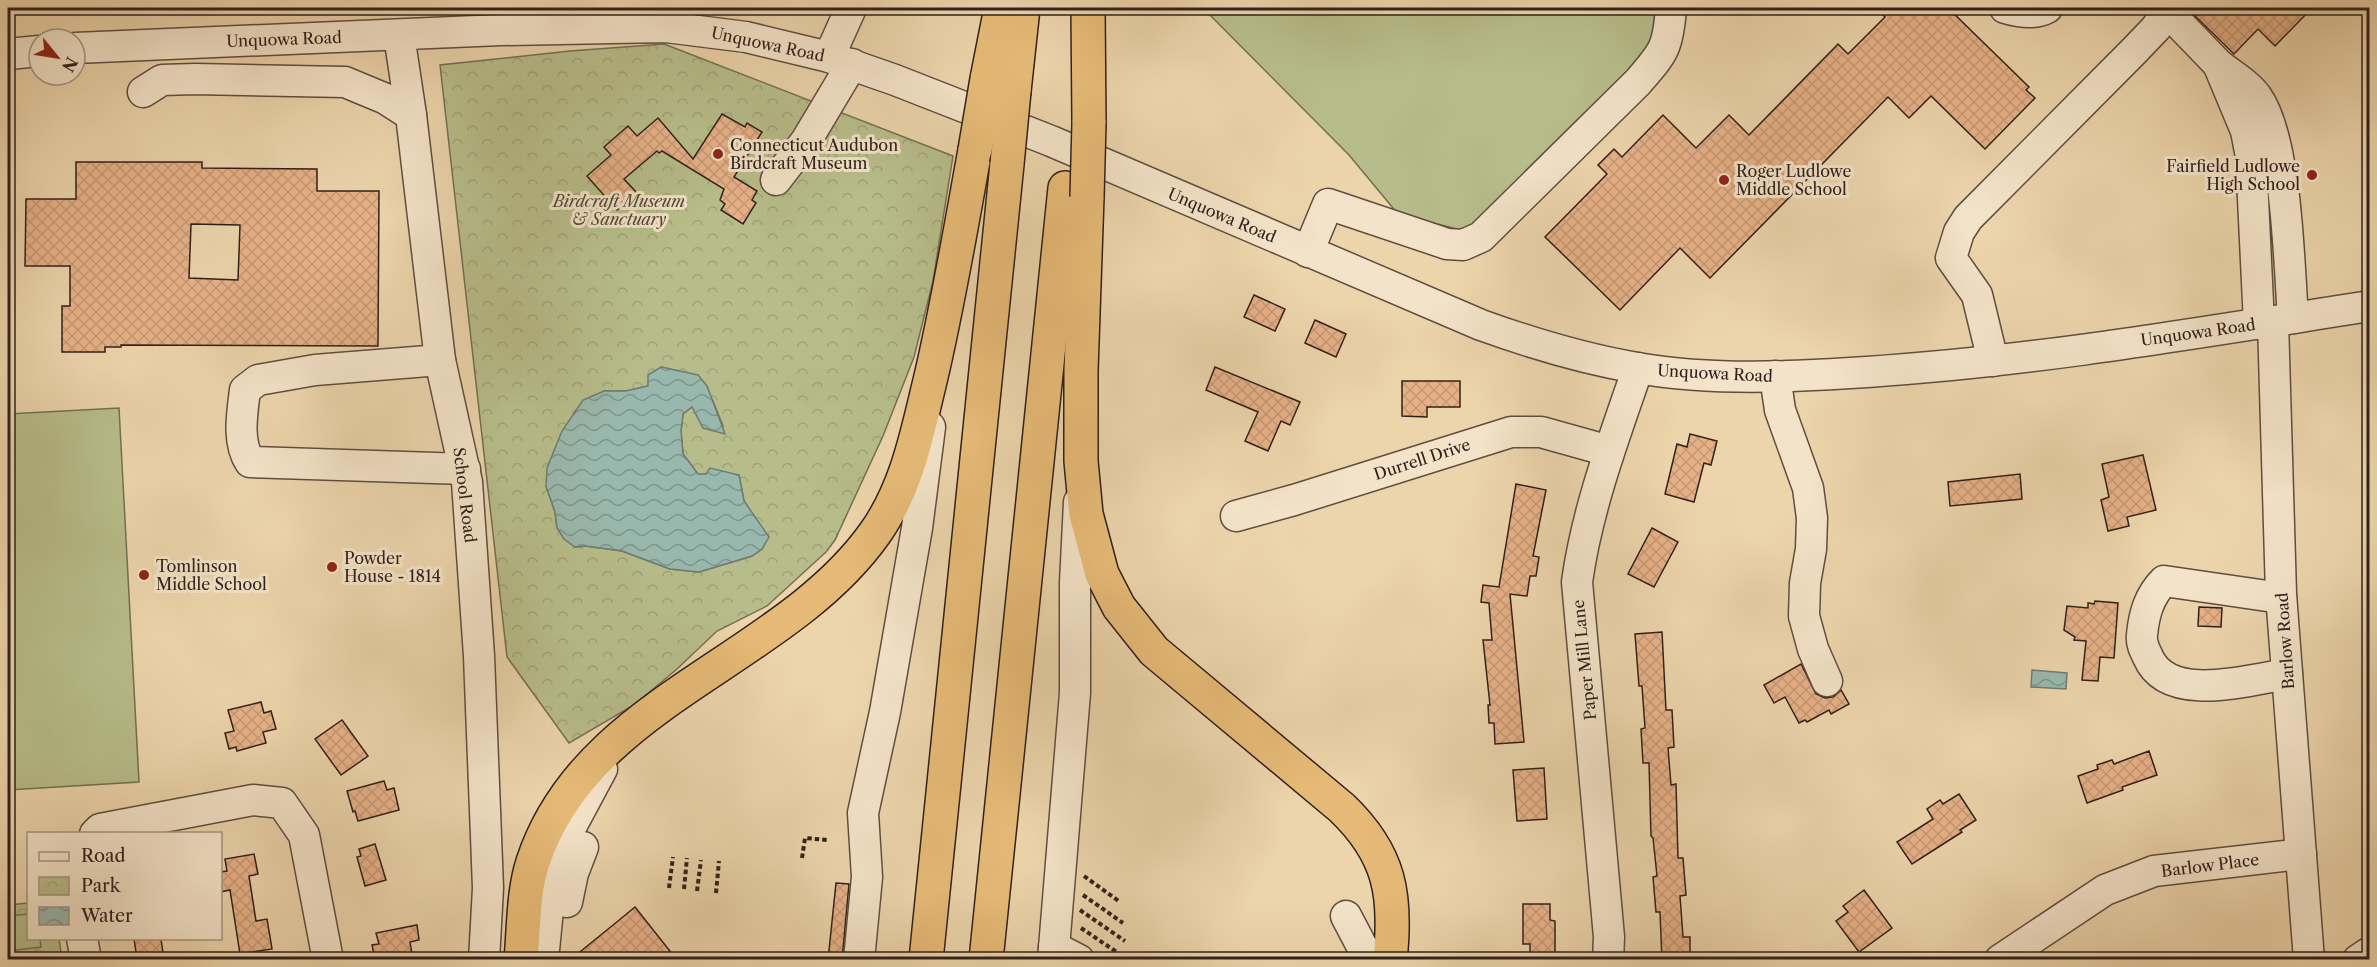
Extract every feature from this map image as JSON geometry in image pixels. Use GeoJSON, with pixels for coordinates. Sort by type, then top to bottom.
{"type":"FeatureCollection","features":[{"type":"Feature","properties":{"kind":"highway"},"geometry":{"type":"LineString","coordinates":[[926,960],[1007,164],[1001,85],[1001,8]]}},
{"type":"Feature","properties":{"kind":"highway"},"geometry":{"type":"LineString","coordinates":[[521,960],[532,863],[540,844],[590,764],[621,735],[816,596],[859,554],[892,504],[904,479],[919,425],[947,302],[975,150],[1001,85],[1023,8]]}},
{"type":"Feature","properties":{"kind":"highway"},"geometry":{"type":"LineString","coordinates":[[986,960],[1076,193],[1086,8]]}},
{"type":"Feature","properties":{"kind":"highway"},"geometry":{"type":"LineString","coordinates":[[1076,193],[1081,461],[1086,514],[1096,555],[1110,590],[1129,621],[1169,665],[1326,794],[1356,821],[1369,837],[1380,855],[1388,876],[1392,899],[1390,960]]}},
{"type":"Feature","properties":{"kind":"street"},"geometry":{"type":"LineString","coordinates":[[776,180],[806,141],[841,61],[851,8]]}},
{"type":"Feature","properties":{"kind":"street"},"geometry":{"type":"LineString","coordinates":[[1308,252],[1328,204],[1447,244],[1463,245],[1481,237],[1638,82],[1662,55],[1669,34],[1671,8]]}},
{"type":"Feature","properties":{"kind":"street"},"geometry":{"type":"LineString","coordinates":[[2005,8],[2028,12],[2041,11],[2046,8]]}},
{"type":"Feature","properties":{"kind":"street"},"geometry":{"type":"LineString","coordinates":[[1993,361],[1980,304],[1973,288],[1951,258],[1954,245],[1964,225],[2019,165],[2156,28],[2165,9]]}},
{"type":"Feature","properties":{"kind":"street","name":"Barlow Road"},"geometry":{"type":"LineString","coordinates":[[2165,9],[2218,64],[2256,95],[2268,117],[2280,175],[2275,321],[2281,598],[2301,854],[2315,958]]}},
{"type":"Feature","properties":{"kind":"street","name":"Unquowa Road"},"geometry":{"type":"LineString","coordinates":[[87,47],[500,19],[666,27],[710,19],[785,45],[841,61],[1051,141],[1308,252],[1515,337],[1603,362],[1707,376],[1794,376],[1956,366],[2370,306]]}},
{"type":"Feature","properties":{"kind":"street","name":"School Road"},"geometry":{"type":"LineString","coordinates":[[407,26],[411,115],[440,360],[465,469],[480,656],[488,888],[484,960]]}},
{"type":"Feature","properties":{"kind":"street"},"geometry":{"type":"LineString","coordinates":[[8,54],[27,52]]}},
{"type":"Feature","properties":{"kind":"street"},"geometry":{"type":"LineString","coordinates":[[143,92],[162,80],[345,82],[386,99],[411,115]]}},
{"type":"Feature","properties":{"kind":"street"},"geometry":{"type":"LineString","coordinates":[[859,960],[867,877],[863,813],[885,712],[917,528],[947,302]]}},
{"type":"Feature","properties":{"kind":"street"},"geometry":{"type":"LineString","coordinates":[[440,360],[315,370],[258,380],[245,390],[242,414],[243,452],[250,462],[465,469]]}},
{"type":"Feature","properties":{"kind":"street","name":"Paper Mill Lane"},"geometry":{"type":"LineString","coordinates":[[1608,960],[1605,892],[1577,582],[1580,558],[1609,451],[1638,368]]}},
{"type":"Feature","properties":{"kind":"street"},"geometry":{"type":"LineString","coordinates":[[1775,376],[1783,420],[1808,488],[1812,518],[1811,549],[1804,583],[1804,616],[1813,649],[1827,681]]}},
{"type":"Feature","properties":{"kind":"street","name":"Durrell Drive"},"geometry":{"type":"LineString","coordinates":[[1236,516],[1305,497],[1511,432],[1541,432],[1609,451]]}},
{"type":"Feature","properties":{"kind":"street"},"geometry":{"type":"LineString","coordinates":[[1062,955],[1062,861],[1075,693],[1075,584],[1081,461]]}},
{"type":"Feature","properties":{"kind":"street"},"geometry":{"type":"LineString","coordinates":[[2281,598],[2164,581],[2155,591],[2144,616],[2141,642],[2152,667],[2163,676],[2179,683],[2211,686],[2287,674]]}},
{"type":"Feature","properties":{"kind":"street"},"geometry":{"type":"LineString","coordinates":[[543,960],[550,889],[557,853],[621,735]]}},
{"type":"Feature","properties":{"kind":"street"},"geometry":{"type":"LineString","coordinates":[[97,832],[100,829],[253,800],[282,803],[304,835],[328,960]]}},
{"type":"Feature","properties":{"kind":"street"},"geometry":{"type":"LineString","coordinates":[[561,960],[568,893],[583,847]]}},
{"type":"Feature","properties":{"kind":"street","name":"Barlow Place"},"geometry":{"type":"LineString","coordinates":[[2000,960],[2105,890],[2154,871],[2301,854]]}},
{"type":"Feature","properties":{"kind":"street"},"geometry":{"type":"LineString","coordinates":[[1346,916],[1367,960]]}},
{"type":"Feature","properties":{"kind":"street"},"geometry":{"type":"LineString","coordinates":[[82,940],[86,960]]}},
{"type":"Feature","properties":{"kind":"street"},"geometry":{"type":"LineString","coordinates":[[2358,960],[2370,952]]}},
{"type":"Feature","properties":{"kind":"path"},"geometry":{"type":"LineString","coordinates":[[802,858],[805,838],[826,840]]}},
{"type":"Feature","properties":{"kind":"path"},"geometry":{"type":"LineString","coordinates":[[669,888],[673,857]]}},
{"type":"Feature","properties":{"kind":"path"},"geometry":{"type":"LineString","coordinates":[[684,889],[687,858]]}},
{"type":"Feature","properties":{"kind":"path"},"geometry":{"type":"LineString","coordinates":[[698,891],[701,860]]}},
{"type":"Feature","properties":{"kind":"path"},"geometry":{"type":"LineString","coordinates":[[716,893],[719,861]]}},
{"type":"Feature","properties":{"kind":"path"},"geometry":{"type":"LineString","coordinates":[[1062,861],[1120,902]]}},
{"type":"Feature","properties":{"kind":"path"},"geometry":{"type":"LineString","coordinates":[[1077,891],[1123,923]]}},
{"type":"Feature","properties":{"kind":"path"},"geometry":{"type":"LineString","coordinates":[[1079,910],[1125,941]]}},
{"type":"Feature","properties":{"kind":"path"},"geometry":{"type":"LineString","coordinates":[[1081,928],[1127,959]]}},
{"type":"Feature","properties":{"kind":"path"},"geometry":{"type":"LineString","coordinates":[[1239,954],[1241,960]]}},
{"type":"Feature","properties":{"kind":"green space"},"geometry":{"type":"Polygon","coordinates":[[[1203,8],[1655,8],[1653,49],[1469,232],[1398,214],[1349,155],[1203,8]]]}},
{"type":"Feature","properties":{"kind":"green space","name":"Birdcraft Museum & Sanctuary"},"geometry":{"type":"Polygon","coordinates":[[[664,44],[953,156],[933,281],[914,357],[883,436],[835,540],[826,552],[767,606],[717,631],[634,705],[569,743],[507,657],[440,65],[570,51],[664,44]],[[661,367],[648,386],[626,391],[604,391],[546,486],[555,512],[557,528],[575,547],[586,546],[622,551],[670,569],[699,572],[752,556],[762,549],[768,537],[744,501],[739,475],[698,474],[683,454],[681,431],[683,414],[693,406],[703,425],[723,426],[713,401],[698,376],[661,367]]]}},
{"type":"Feature","properties":{"kind":"green space"},"geometry":{"type":"Polygon","coordinates":[[[119,408],[139,782],[8,790],[8,414],[119,408]]]}},
{"type":"Feature","properties":{"kind":"green space"},"geometry":{"type":"Polygon","coordinates":[[[27,903],[27,940],[59,940],[62,959],[8,959],[8,905],[27,903]]]}},
{"type":"Feature","properties":{"kind":"green space"},"geometry":{"type":"Polygon","coordinates":[[[27,914],[27,940],[40,940],[41,947],[8,951],[8,916],[27,914]]]}},
{"type":"Feature","properties":{"kind":"water"},"geometry":{"type":"Polygon","coordinates":[[[661,367],[698,375],[707,386],[725,434],[703,428],[692,407],[683,414],[681,431],[683,454],[698,474],[706,474],[710,468],[739,475],[744,501],[769,537],[762,549],[752,556],[699,572],[670,569],[622,551],[586,546],[575,547],[564,539],[557,528],[555,512],[546,486],[547,468],[562,431],[583,400],[604,391],[626,391],[648,386],[648,375],[661,367]]]}},
{"type":"Feature","properties":{"kind":"water"},"geometry":{"type":"Polygon","coordinates":[[[2032,670],[2067,673],[2066,689],[2031,687],[2032,670]]]}},
{"type":"Feature","properties":{"kind":"building"},"geometry":{"type":"Polygon","coordinates":[[[1876,8],[1948,8],[2029,87],[2026,90],[2035,98],[1985,149],[1931,96],[1909,118],[1888,97],[1710,278],[1680,248],[1620,310],[1545,237],[1607,174],[1598,165],[1614,149],[1622,157],[1663,115],[1696,148],[1729,115],[1749,135],[1838,44],[1848,54],[1885,17],[1876,8]]]}},
{"type":"Feature","properties":{"kind":"building"},"geometry":{"type":"Polygon","coordinates":[[[2187,8],[2312,8],[2275,46],[2258,29],[2234,54],[2187,8]]]}},
{"type":"Feature","properties":{"kind":"building"},"geometry":{"type":"Polygon","coordinates":[[[722,114],[745,127],[747,123],[762,132],[734,177],[757,191],[752,200],[756,203],[743,224],[721,210],[725,204],[720,200],[724,189],[662,151],[659,153],[657,151],[624,179],[637,193],[617,210],[587,176],[611,155],[604,147],[628,126],[637,136],[658,118],[693,159],[722,114]]]}},
{"type":"Feature","properties":{"kind":"building"},"geometry":{"type":"Polygon","coordinates":[[[76,162],[202,162],[202,168],[317,169],[317,191],[379,191],[378,346],[121,345],[121,347],[105,347],[105,352],[62,352],[62,306],[70,306],[70,266],[25,266],[26,199],[76,199],[76,162]],[[191,224],[189,278],[238,280],[240,225],[191,224]]]}},
{"type":"Feature","properties":{"kind":"building"},"geometry":{"type":"Polygon","coordinates":[[[1254,295],[1285,309],[1275,331],[1244,317],[1254,295]]]}},
{"type":"Feature","properties":{"kind":"building"},"geometry":{"type":"Polygon","coordinates":[[[1315,320],[1346,334],[1336,357],[1305,343],[1315,320]]]}},
{"type":"Feature","properties":{"kind":"building"},"geometry":{"type":"Polygon","coordinates":[[[1215,367],[1300,402],[1290,425],[1281,421],[1268,451],[1245,441],[1258,412],[1206,390],[1215,367]]]}},
{"type":"Feature","properties":{"kind":"building"},"geometry":{"type":"Polygon","coordinates":[[[1402,381],[1460,381],[1460,407],[1427,407],[1427,417],[1402,416],[1402,381]]]}},
{"type":"Feature","properties":{"kind":"building"},"geometry":{"type":"Polygon","coordinates":[[[1690,434],[1717,441],[1711,465],[1704,463],[1694,502],[1665,494],[1677,444],[1687,447],[1690,434]]]}},
{"type":"Feature","properties":{"kind":"building"},"geometry":{"type":"Polygon","coordinates":[[[2143,455],[2156,510],[2127,517],[2129,526],[2108,531],[2101,500],[2109,497],[2102,464],[2143,455]]]}},
{"type":"Feature","properties":{"kind":"building"},"geometry":{"type":"Polygon","coordinates":[[[2020,474],[2022,499],[1950,506],[1948,482],[2020,474]]]}},
{"type":"Feature","properties":{"kind":"building"},"geometry":{"type":"Polygon","coordinates":[[[1516,484],[1546,490],[1533,556],[1539,557],[1536,576],[1530,576],[1527,596],[1510,594],[1524,742],[1495,744],[1494,723],[1489,723],[1488,705],[1490,705],[1483,640],[1492,640],[1489,603],[1481,602],[1483,585],[1499,587],[1516,484]]]}},
{"type":"Feature","properties":{"kind":"building"},"geometry":{"type":"Polygon","coordinates":[[[1652,528],[1678,542],[1654,587],[1628,574],[1652,528]]]}},
{"type":"Feature","properties":{"kind":"building"},"geometry":{"type":"Polygon","coordinates":[[[2095,601],[2118,603],[2114,658],[2100,657],[2098,681],[2082,680],[2086,641],[2074,640],[2075,637],[2064,630],[2067,606],[2088,608],[2088,603],[2094,604],[2095,601]]]}},
{"type":"Feature","properties":{"kind":"building"},"geometry":{"type":"Polygon","coordinates":[[[2199,607],[2222,608],[2221,627],[2198,626],[2199,607]]]}},
{"type":"Feature","properties":{"kind":"building"},"geometry":{"type":"Polygon","coordinates":[[[1662,632],[1666,710],[1672,710],[1674,747],[1668,748],[1671,785],[1676,784],[1678,858],[1683,858],[1686,895],[1680,896],[1683,937],[1690,937],[1690,960],[1662,960],[1660,912],[1656,912],[1653,877],[1657,876],[1651,836],[1649,763],[1643,763],[1641,729],[1645,728],[1635,634],[1662,632]]]}},
{"type":"Feature","properties":{"kind":"building"},"geometry":{"type":"Polygon","coordinates":[[[1801,664],[1816,694],[1825,698],[1833,697],[1841,690],[1849,704],[1831,714],[1829,710],[1807,722],[1805,720],[1799,723],[1785,697],[1774,703],[1764,685],[1801,664]]]}},
{"type":"Feature","properties":{"kind":"building"},"geometry":{"type":"Polygon","coordinates":[[[261,702],[264,713],[271,711],[276,729],[263,732],[266,743],[237,751],[236,747],[229,749],[225,733],[234,731],[228,710],[261,702]]]}},
{"type":"Feature","properties":{"kind":"building"},"geometry":{"type":"Polygon","coordinates":[[[342,720],[368,756],[341,775],[315,739],[342,720]]]}},
{"type":"Feature","properties":{"kind":"building"},"geometry":{"type":"Polygon","coordinates":[[[2149,751],[2157,775],[2122,787],[2123,790],[2087,803],[2078,776],[2098,769],[2097,765],[2112,760],[2114,764],[2149,751]]]}},
{"type":"Feature","properties":{"kind":"building"},"geometry":{"type":"Polygon","coordinates":[[[1544,768],[1547,819],[1517,821],[1513,770],[1544,768]]]}},
{"type":"Feature","properties":{"kind":"building"},"geometry":{"type":"Polygon","coordinates":[[[384,781],[387,790],[394,788],[399,810],[358,821],[347,791],[384,781]]]}},
{"type":"Feature","properties":{"kind":"building"},"geometry":{"type":"Polygon","coordinates":[[[1959,794],[1976,820],[1960,830],[1962,832],[1912,864],[1897,842],[1933,819],[1927,809],[1940,800],[1943,804],[1959,794]]]}},
{"type":"Feature","properties":{"kind":"building"},"geometry":{"type":"Polygon","coordinates":[[[375,844],[386,880],[365,886],[357,857],[361,856],[359,849],[375,844]]]}},
{"type":"Feature","properties":{"kind":"building"},"geometry":{"type":"Polygon","coordinates":[[[254,854],[258,874],[249,876],[256,921],[267,919],[272,949],[240,954],[230,890],[222,892],[222,872],[227,871],[225,859],[254,854]]]}},
{"type":"Feature","properties":{"kind":"building"},"geometry":{"type":"Polygon","coordinates":[[[836,883],[849,884],[842,960],[828,960],[836,883]]]}},
{"type":"Feature","properties":{"kind":"building"},"geometry":{"type":"Polygon","coordinates":[[[1864,890],[1892,928],[1859,952],[1836,921],[1848,912],[1843,906],[1864,890]]]}},
{"type":"Feature","properties":{"kind":"building"},"geometry":{"type":"Polygon","coordinates":[[[1523,904],[1550,904],[1550,920],[1555,921],[1555,960],[1530,960],[1530,944],[1523,944],[1523,904]]]}},
{"type":"Feature","properties":{"kind":"building"},"geometry":{"type":"Polygon","coordinates":[[[635,907],[677,960],[570,960],[618,921],[635,907]]]}},
{"type":"Feature","properties":{"kind":"building"},"geometry":{"type":"Polygon","coordinates":[[[417,925],[419,940],[410,942],[413,960],[375,960],[372,945],[379,944],[376,933],[417,925]]]}},
{"type":"Feature","properties":{"kind":"building"},"geometry":{"type":"Polygon","coordinates":[[[134,940],[161,940],[164,960],[145,960],[136,952],[134,940]]]}},
{"type":"Feature","properties":{"kind":"place","name":"Connecticut Audubon Birdcraft Museum"},"geometry":{"type":"Point","coordinates":[718,154]}},
{"type":"Feature","properties":{"kind":"place","name":"Fairfield Ludlowe High School"},"geometry":{"type":"Point","coordinates":[2312,175]}},
{"type":"Feature","properties":{"kind":"place","name":"Roger Ludlowe Middle School"},"geometry":{"type":"Point","coordinates":[1724,180]}},
{"type":"Feature","properties":{"kind":"place","name":"Powder House - 1814"},"geometry":{"type":"Point","coordinates":[332,567]}},
{"type":"Feature","properties":{"kind":"place","name":"Tomlinson Middle School"},"geometry":{"type":"Point","coordinates":[144,575]}}]}
